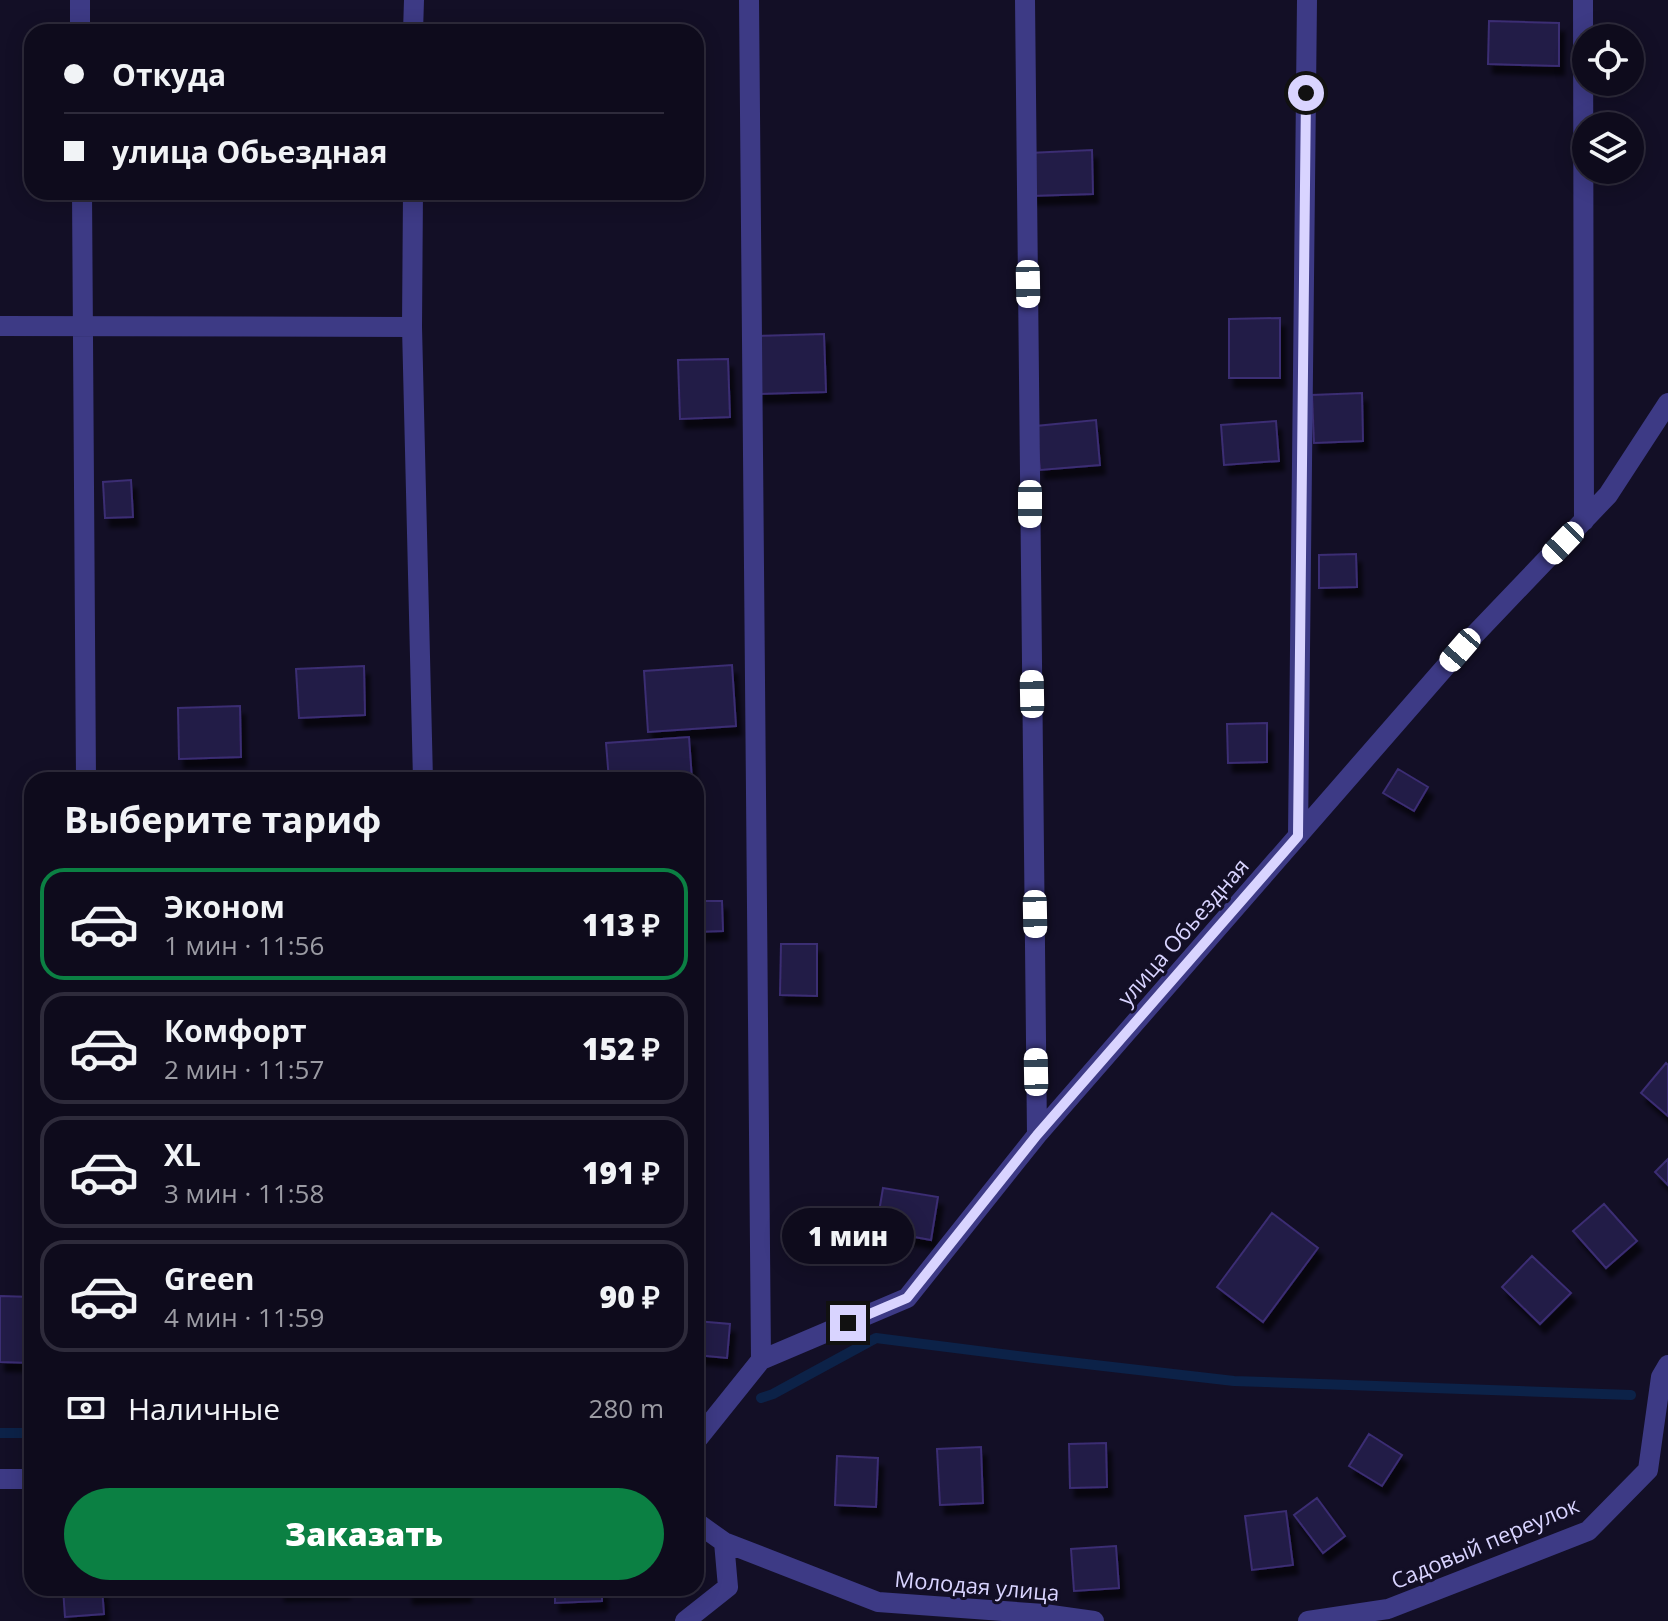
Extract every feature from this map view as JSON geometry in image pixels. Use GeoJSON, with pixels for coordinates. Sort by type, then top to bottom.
{"type":"FeatureCollection","features":[{"type":"Feature","properties":{"kind":"street"},"geometry":{"type":"LineString","coordinates":[[80,0],[80,24]]}},
{"type":"Feature","properties":{"kind":"street"},"geometry":{"type":"LineString","coordinates":[[413,24],[414,0]]}},
{"type":"Feature","properties":{"kind":"street"},"geometry":{"type":"LineString","coordinates":[[749,0],[761,1360]]}},
{"type":"Feature","properties":{"kind":"street"},"geometry":{"type":"LineString","coordinates":[[1025,0],[1037,1135]]}},
{"type":"Feature","properties":{"kind":"street"},"geometry":{"type":"LineString","coordinates":[[1298,836],[1307,0]]}},
{"type":"Feature","properties":{"kind":"street"},"geometry":{"type":"LineString","coordinates":[[1583,0],[1584,521]]}},
{"type":"Feature","properties":{"kind":"street"},"geometry":{"type":"LineString","coordinates":[[82,200],[86,772]]}},
{"type":"Feature","properties":{"kind":"street"},"geometry":{"type":"LineString","coordinates":[[413,200],[412,327],[423,772]]}},
{"type":"Feature","properties":{"kind":"street"},"geometry":{"type":"LineString","coordinates":[[0,326],[412,327]]}},
{"type":"Feature","properties":{"kind":"street","name":"улица Обьездная"},"geometry":{"type":"LineString","coordinates":[[704,1431],[761,1360],[907,1298],[1037,1135],[1460,650],[1608,495],[1668,403]]}},
{"type":"Feature","properties":{"kind":"street","name":"Садовый переулок"},"geometry":{"type":"LineString","coordinates":[[1308,1621],[1388,1609],[1588,1531],[1648,1470],[1661,1377],[1668,1365]]}},
{"type":"Feature","properties":{"kind":"street"},"geometry":{"type":"LineString","coordinates":[[0,1479],[24,1479]]}},
{"type":"Feature","properties":{"kind":"street","name":"Молодая улица"},"geometry":{"type":"LineString","coordinates":[[704,1528],[724,1542],[878,1602],[1044,1614],[1094,1621]]}},
{"type":"Feature","properties":{"kind":"street"},"geometry":{"type":"LineString","coordinates":[[685,1621],[728,1587],[724,1542]]}},
{"type":"Feature","properties":{"kind":"building"},"geometry":{"type":"Polygon","coordinates":[[[1489,21],[1559,23],[1559,66],[1488,64],[1489,21]]]}},
{"type":"Feature","properties":{"kind":"building"},"geometry":{"type":"Polygon","coordinates":[[[1092,150],[1093,194],[1030,196],[1029,153],[1092,150]]]}},
{"type":"Feature","properties":{"kind":"building"},"geometry":{"type":"Polygon","coordinates":[[[1280,318],[1280,378],[1229,378],[1229,319],[1280,318]]]}},
{"type":"Feature","properties":{"kind":"building"},"geometry":{"type":"Polygon","coordinates":[[[824,334],[826,392],[758,394],[756,336],[824,334]]]}},
{"type":"Feature","properties":{"kind":"building"},"geometry":{"type":"Polygon","coordinates":[[[728,359],[730,417],[680,419],[678,360],[728,359]]]}},
{"type":"Feature","properties":{"kind":"building"},"geometry":{"type":"Polygon","coordinates":[[[1362,393],[1363,441],[1314,443],[1312,395],[1362,393]]]}},
{"type":"Feature","properties":{"kind":"building"},"geometry":{"type":"Polygon","coordinates":[[[1096,420],[1100,465],[1040,470],[1036,426],[1096,420]]]}},
{"type":"Feature","properties":{"kind":"building"},"geometry":{"type":"Polygon","coordinates":[[[1276,421],[1279,461],[1224,465],[1221,425],[1276,421]]]}},
{"type":"Feature","properties":{"kind":"building"},"geometry":{"type":"Polygon","coordinates":[[[131,480],[133,517],[105,518],[103,482],[131,480]]]}},
{"type":"Feature","properties":{"kind":"building"},"geometry":{"type":"Polygon","coordinates":[[[1356,554],[1357,587],[1319,588],[1319,555],[1356,554]]]}},
{"type":"Feature","properties":{"kind":"building"},"geometry":{"type":"Polygon","coordinates":[[[732,665],[736,726],[648,732],[644,671],[732,665]]]}},
{"type":"Feature","properties":{"kind":"building"},"geometry":{"type":"Polygon","coordinates":[[[364,666],[365,715],[299,718],[296,669],[364,666]]]}},
{"type":"Feature","properties":{"kind":"building"},"geometry":{"type":"Polygon","coordinates":[[[240,706],[241,757],[179,759],[178,708],[240,706]]]}},
{"type":"Feature","properties":{"kind":"building"},"geometry":{"type":"Polygon","coordinates":[[[1267,723],[1267,762],[1228,763],[1227,724],[1267,723]]]}},
{"type":"Feature","properties":{"kind":"building"},"geometry":{"type":"Polygon","coordinates":[[[689,737],[691,772],[608,772],[606,743],[689,737]]]}},
{"type":"Feature","properties":{"kind":"building"},"geometry":{"type":"Polygon","coordinates":[[[1398,769],[1428,787],[1414,811],[1383,793],[1398,769]]]}},
{"type":"Feature","properties":{"kind":"building"},"geometry":{"type":"Polygon","coordinates":[[[704,901],[722,901],[723,931],[704,932],[704,901]]]}},
{"type":"Feature","properties":{"kind":"building"},"geometry":{"type":"Polygon","coordinates":[[[781,944],[817,944],[817,996],[780,995],[781,944]]]}},
{"type":"Feature","properties":{"kind":"building"},"geometry":{"type":"Polygon","coordinates":[[[1666,1063],[1668,1065],[1668,1116],[1641,1093],[1666,1063]]]}},
{"type":"Feature","properties":{"kind":"building"},"geometry":{"type":"Polygon","coordinates":[[[1668,1159],[1668,1185],[1655,1172],[1668,1159]]]}},
{"type":"Feature","properties":{"kind":"building"},"geometry":{"type":"Polygon","coordinates":[[[883,1188],[938,1197],[931,1240],[876,1230],[883,1188]]]}},
{"type":"Feature","properties":{"kind":"building"},"geometry":{"type":"Polygon","coordinates":[[[1604,1204],[1637,1241],[1606,1268],[1573,1231],[1604,1204]]]}},
{"type":"Feature","properties":{"kind":"building"},"geometry":{"type":"Polygon","coordinates":[[[1272,1213],[1318,1248],[1263,1322],[1217,1287],[1272,1213]]]}},
{"type":"Feature","properties":{"kind":"building"},"geometry":{"type":"Polygon","coordinates":[[[1532,1256],[1571,1293],[1540,1324],[1502,1287],[1532,1256]]]}},
{"type":"Feature","properties":{"kind":"building"},"geometry":{"type":"Polygon","coordinates":[[[0,1296],[24,1297],[24,1363],[0,1362],[0,1296]]]}},
{"type":"Feature","properties":{"kind":"building"},"geometry":{"type":"Polygon","coordinates":[[[704,1322],[730,1324],[727,1358],[704,1356],[704,1322]]]}},
{"type":"Feature","properties":{"kind":"building"},"geometry":{"type":"Polygon","coordinates":[[[1369,1434],[1402,1455],[1382,1486],[1349,1466],[1369,1434]]]}},
{"type":"Feature","properties":{"kind":"building"},"geometry":{"type":"Polygon","coordinates":[[[1106,1443],[1107,1487],[1070,1488],[1069,1444],[1106,1443]]]}},
{"type":"Feature","properties":{"kind":"building"},"geometry":{"type":"Polygon","coordinates":[[[981,1447],[983,1503],[940,1505],[937,1449],[981,1447]]]}},
{"type":"Feature","properties":{"kind":"building"},"geometry":{"type":"Polygon","coordinates":[[[837,1456],[878,1458],[876,1507],[835,1505],[837,1456]]]}},
{"type":"Feature","properties":{"kind":"building"},"geometry":{"type":"Polygon","coordinates":[[[1317,1498],[1345,1536],[1323,1553],[1294,1515],[1317,1498]]]}},
{"type":"Feature","properties":{"kind":"building"},"geometry":{"type":"Polygon","coordinates":[[[1286,1511],[1293,1565],[1252,1570],[1245,1516],[1286,1511]]]}},
{"type":"Feature","properties":{"kind":"building"},"geometry":{"type":"Polygon","coordinates":[[[1116,1546],[1119,1588],[1074,1591],[1071,1549],[1116,1546]]]}},
{"type":"Feature","properties":{"kind":"building"},"geometry":{"type":"Polygon","coordinates":[[[64,1596],[103,1596],[104,1614],[65,1617],[64,1596]]]}},
{"type":"Feature","properties":{"kind":"building"},"geometry":{"type":"Polygon","coordinates":[[[555,1596],[602,1596],[602,1601],[555,1603],[555,1596]]]}},
{"type":"Feature","properties":{"kind":"waterway"},"geometry":{"type":"LineString","coordinates":[[761,1398],[876,1338],[1234,1381],[1631,1395]]}},
{"type":"Feature","properties":{"kind":"waterway"},"geometry":{"type":"LineString","coordinates":[[0,1433],[24,1433]]}},
{"type":"Feature","properties":{"kind":"route"},"geometry":{"type":"LineString","coordinates":[[848,1323],[907,1298],[1037,1135],[1298,836],[1306,93]]}}]}
